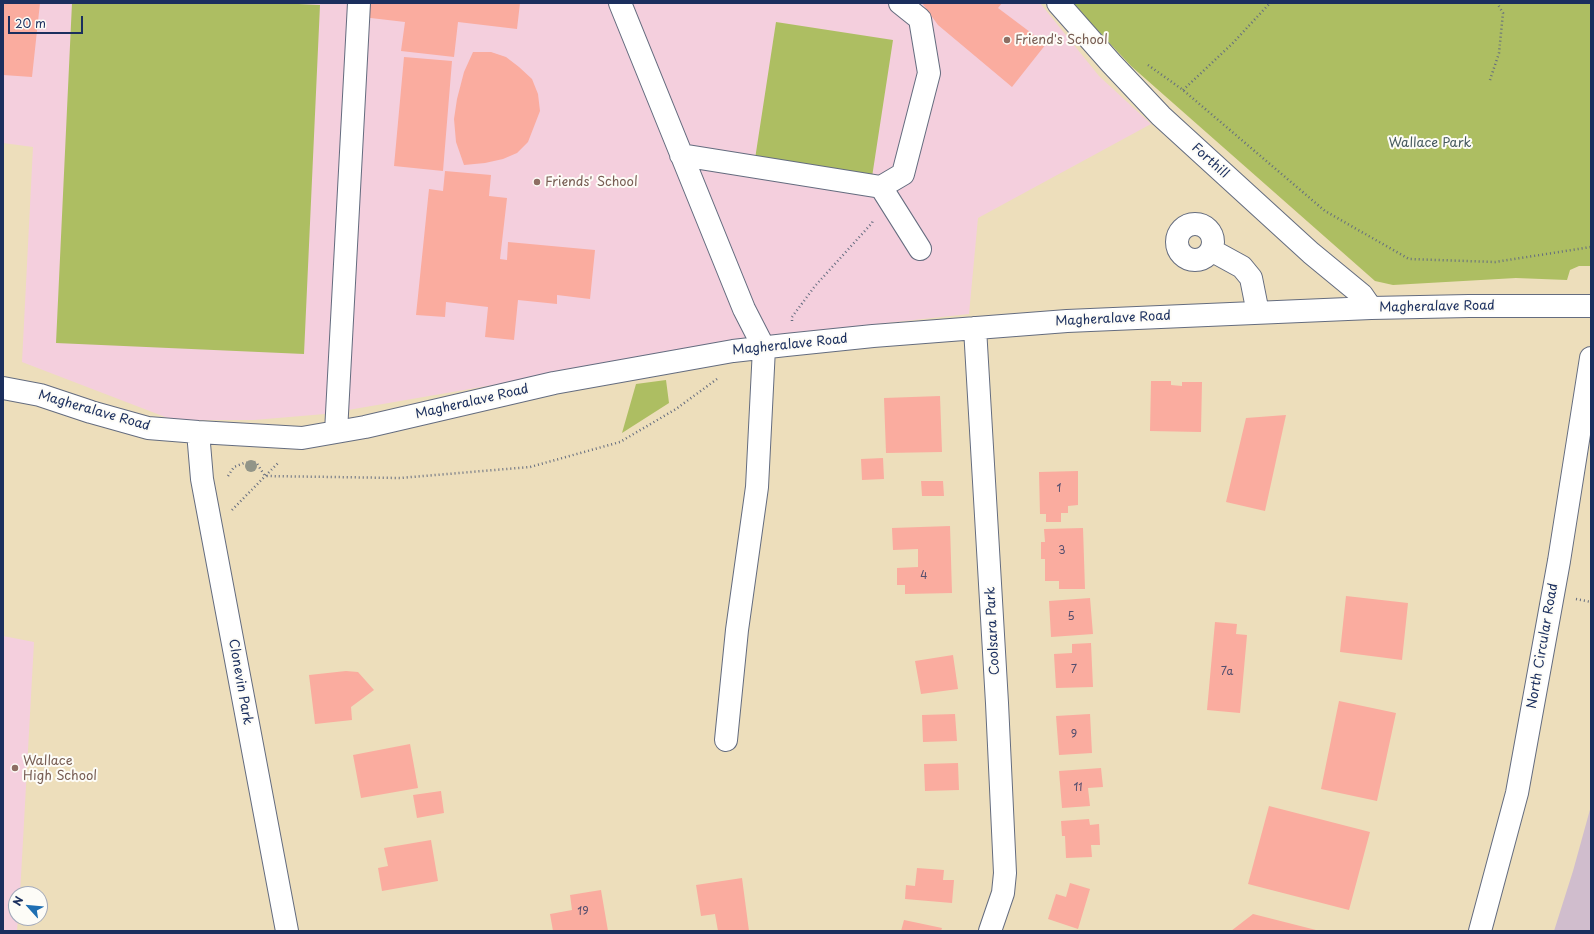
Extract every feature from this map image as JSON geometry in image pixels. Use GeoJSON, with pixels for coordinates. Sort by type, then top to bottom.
{"type":"FeatureCollection","features":[{"type":"Feature","properties":{"kind":"street"},"geometry":{"type":"LineString","coordinates":[[336,432],[359,3]]}},
{"type":"Feature","properties":{"kind":"street"},"geometry":{"type":"LineString","coordinates":[[620,3],[744,309],[764,348],[757,487],[737,630],[726,740]]}},
{"type":"Feature","properties":{"kind":"street"},"geometry":{"type":"LineString","coordinates":[[681,155],[881,187],[903,174],[928,73],[920,19],[900,3]]}},
{"type":"Feature","properties":{"kind":"street","name":"Forthill"},"geometry":{"type":"LineString","coordinates":[[1058,3],[1111,63],[1161,116],[1311,253],[1362,295],[1371,308]]}},
{"type":"Feature","properties":{"kind":"street"},"geometry":{"type":"LineString","coordinates":[[881,187],[920,249]]}},
{"type":"Feature","properties":{"kind":"street"},"geometry":{"type":"LineString","coordinates":[[1211,250],[1242,267],[1251,278],[1258,313]]}},
{"type":"Feature","properties":{"kind":"street","name":"Magheralave Road"},"geometry":{"type":"LineString","coordinates":[[3,388],[40,395],[91,412],[148,428],[302,438],[372,426],[554,383],[732,351],[786,345],[1068,321],[1371,308],[1591,306]]}},
{"type":"Feature","properties":{"kind":"street","name":"Coolsara Park"},"geometry":{"type":"LineString","coordinates":[[975,328],[997,703],[1005,873],[1003,893],[990,931]]}},
{"type":"Feature","properties":{"kind":"street","name":"North Circular Road"},"geometry":{"type":"LineString","coordinates":[[1480,931],[1517,793],[1559,561],[1591,358]]}},
{"type":"Feature","properties":{"kind":"street","name":"Clonevin Park"},"geometry":{"type":"LineString","coordinates":[[198,432],[202,479],[287,931]]}},
{"type":"Feature","properties":{"kind":"path"},"geometry":{"type":"LineString","coordinates":[[1183,90],[1232,44],[1270,3]]}},
{"type":"Feature","properties":{"kind":"path"},"geometry":{"type":"LineString","coordinates":[[1490,80],[1500,53],[1503,13],[1497,3]]}},
{"type":"Feature","properties":{"kind":"path"},"geometry":{"type":"LineString","coordinates":[[1145,63],[1183,90],[1325,211],[1409,259],[1495,262],[1591,247]]}},
{"type":"Feature","properties":{"kind":"path"},"geometry":{"type":"LineString","coordinates":[[786,345],[792,318],[815,286],[872,223],[881,187]]}},
{"type":"Feature","properties":{"kind":"path"},"geometry":{"type":"LineString","coordinates":[[265,476],[400,478],[530,467],[620,442],[676,409],[720,377],[732,351]]}},
{"type":"Feature","properties":{"kind":"path"},"geometry":{"type":"LineString","coordinates":[[212,530],[302,438]]}},
{"type":"Feature","properties":{"kind":"path"},"geometry":{"type":"LineString","coordinates":[[228,476],[234,467],[244,463],[256,462],[265,476]]}},
{"type":"Feature","properties":{"kind":"path"},"geometry":{"type":"LineString","coordinates":[[1569,598],[1591,602]]}},
{"type":"Feature","properties":{"kind":"shaded area","name":"Friends' School"},"geometry":{"type":"Polygon","coordinates":[[[3,3],[1040,3],[1099,76],[1151,124],[978,218],[969,314],[794,333],[325,414],[254,420],[173,420],[22,362],[33,147],[3,143],[3,3]]]}},
{"type":"Feature","properties":{"kind":"shaded area","name":"Wallace High School"},"geometry":{"type":"Polygon","coordinates":[[[3,636],[34,642],[20,886],[8,886],[8,926],[17,926],[17,931],[3,931],[3,636]]]}},
{"type":"Feature","properties":{"kind":"shaded area"},"geometry":{"type":"Polygon","coordinates":[[[1591,806],[1591,931],[1554,931],[1573,871],[1591,806]]]}},
{"type":"Feature","properties":{"kind":"green space"},"geometry":{"type":"Polygon","coordinates":[[[72,3],[277,3],[320,5],[304,354],[56,343],[72,3]]]}},
{"type":"Feature","properties":{"kind":"green space","name":"Wallace Park"},"geometry":{"type":"Polygon","coordinates":[[[1072,3],[1591,3],[1591,266],[1579,266],[1570,270],[1567,280],[1516,278],[1393,285],[1375,281],[1131,66],[1072,3]]]}},
{"type":"Feature","properties":{"kind":"green space"},"geometry":{"type":"Polygon","coordinates":[[[776,22],[893,40],[872,177],[755,159],[776,22]]]}},
{"type":"Feature","properties":{"kind":"green space"},"geometry":{"type":"Polygon","coordinates":[[[666,380],[669,403],[622,433],[636,384],[666,380]]]}},
{"type":"Feature","properties":{"kind":"building"},"geometry":{"type":"Polygon","coordinates":[[[3,3],[40,3],[32,77],[3,75],[3,3]]]}},
{"type":"Feature","properties":{"kind":"building"},"geometry":{"type":"Polygon","coordinates":[[[363,3],[520,3],[517,29],[458,22],[454,57],[401,51],[405,22],[362,17],[363,3]]]}},
{"type":"Feature","properties":{"kind":"building"},"geometry":{"type":"Polygon","coordinates":[[[922,3],[1002,3],[998,8],[1046,44],[1012,87],[938,25],[922,3]]]}},
{"type":"Feature","properties":{"kind":"building"},"geometry":{"type":"Polygon","coordinates":[[[473,52],[491,52],[506,57],[519,67],[532,79],[538,94],[540,111],[528,142],[517,153],[503,159],[485,163],[464,165],[456,142],[454,119],[457,99],[464,72],[473,52]]]}},
{"type":"Feature","properties":{"kind":"building"},"geometry":{"type":"Polygon","coordinates":[[[404,57],[452,61],[443,171],[394,166],[404,57]]]}},
{"type":"Feature","properties":{"kind":"building"},"geometry":{"type":"Polygon","coordinates":[[[445,171],[491,175],[489,196],[507,198],[500,259],[507,260],[508,242],[595,250],[590,299],[557,295],[557,304],[518,300],[514,340],[485,337],[488,307],[446,302],[445,317],[416,315],[429,189],[443,191],[445,171]]]}},
{"type":"Feature","properties":{"kind":"building"},"geometry":{"type":"Polygon","coordinates":[[[1151,381],[1171,381],[1171,385],[1182,386],[1182,382],[1202,382],[1201,432],[1150,431],[1151,381]]]}},
{"type":"Feature","properties":{"kind":"building"},"geometry":{"type":"Polygon","coordinates":[[[940,396],[942,452],[886,453],[884,398],[940,396]]]}},
{"type":"Feature","properties":{"kind":"building"},"geometry":{"type":"Polygon","coordinates":[[[1286,415],[1265,511],[1226,502],[1246,418],[1286,415]]]}},
{"type":"Feature","properties":{"kind":"building"},"geometry":{"type":"Polygon","coordinates":[[[883,458],[884,479],[862,480],[861,459],[883,458]]]}},
{"type":"Feature","properties":{"kind":"building"},"geometry":{"type":"Polygon","coordinates":[[[1078,471],[1078,505],[1068,506],[1068,513],[1061,513],[1061,522],[1046,522],[1046,514],[1040,514],[1039,472],[1078,471]]]}},
{"type":"Feature","properties":{"kind":"building"},"geometry":{"type":"Polygon","coordinates":[[[921,481],[943,481],[944,496],[922,496],[921,481]]]}},
{"type":"Feature","properties":{"kind":"building"},"geometry":{"type":"Polygon","coordinates":[[[950,526],[952,593],[905,594],[905,585],[897,585],[897,568],[918,567],[918,549],[893,550],[892,528],[950,526]]]}},
{"type":"Feature","properties":{"kind":"building"},"geometry":{"type":"Polygon","coordinates":[[[1083,528],[1085,589],[1059,589],[1059,581],[1045,581],[1045,559],[1041,559],[1041,542],[1045,542],[1044,529],[1083,528]]]}},
{"type":"Feature","properties":{"kind":"building"},"geometry":{"type":"Polygon","coordinates":[[[1346,596],[1408,603],[1402,660],[1340,652],[1346,596]]]}},
{"type":"Feature","properties":{"kind":"building"},"geometry":{"type":"Polygon","coordinates":[[[1090,598],[1093,634],[1051,637],[1049,601],[1090,598]]]}},
{"type":"Feature","properties":{"kind":"building"},"geometry":{"type":"Polygon","coordinates":[[[1215,622],[1237,624],[1236,634],[1247,635],[1240,713],[1207,710],[1215,622]]]}},
{"type":"Feature","properties":{"kind":"building"},"geometry":{"type":"Polygon","coordinates":[[[1091,643],[1093,687],[1056,688],[1054,654],[1072,653],[1072,644],[1091,643]]]}},
{"type":"Feature","properties":{"kind":"building"},"geometry":{"type":"Polygon","coordinates":[[[953,655],[958,689],[921,694],[915,661],[953,655]]]}},
{"type":"Feature","properties":{"kind":"building"},"geometry":{"type":"Polygon","coordinates":[[[346,671],[358,672],[374,690],[351,707],[352,720],[315,724],[309,675],[346,671]]]}},
{"type":"Feature","properties":{"kind":"building"},"geometry":{"type":"Polygon","coordinates":[[[1339,701],[1396,713],[1377,801],[1321,789],[1339,701]]]}},
{"type":"Feature","properties":{"kind":"building"},"geometry":{"type":"Polygon","coordinates":[[[955,714],[957,741],[923,742],[922,715],[955,714]]]}},
{"type":"Feature","properties":{"kind":"building"},"geometry":{"type":"Polygon","coordinates":[[[1090,714],[1092,753],[1059,755],[1056,716],[1090,714]]]}},
{"type":"Feature","properties":{"kind":"building"},"geometry":{"type":"Polygon","coordinates":[[[410,744],[418,788],[361,798],[353,755],[410,744]]]}},
{"type":"Feature","properties":{"kind":"building"},"geometry":{"type":"Polygon","coordinates":[[[958,763],[959,790],[925,791],[924,764],[958,763]]]}},
{"type":"Feature","properties":{"kind":"building"},"geometry":{"type":"Polygon","coordinates":[[[1101,768],[1103,787],[1088,788],[1090,806],[1062,808],[1059,771],[1101,768]]]}},
{"type":"Feature","properties":{"kind":"building"},"geometry":{"type":"Polygon","coordinates":[[[441,791],[444,813],[417,818],[413,795],[441,791]]]}},
{"type":"Feature","properties":{"kind":"building"},"geometry":{"type":"Polygon","coordinates":[[[1269,806],[1370,832],[1349,910],[1248,884],[1269,806]]]}},
{"type":"Feature","properties":{"kind":"building"},"geometry":{"type":"Polygon","coordinates":[[[1089,819],[1090,825],[1099,824],[1100,845],[1091,845],[1092,857],[1066,858],[1065,836],[1062,836],[1061,821],[1089,819]]]}},
{"type":"Feature","properties":{"kind":"building"},"geometry":{"type":"Polygon","coordinates":[[[431,840],[438,881],[382,891],[378,868],[388,866],[384,848],[431,840]]]}},
{"type":"Feature","properties":{"kind":"building"},"geometry":{"type":"Polygon","coordinates":[[[917,868],[944,870],[943,880],[954,880],[952,903],[905,899],[906,885],[915,886],[917,868]]]}},
{"type":"Feature","properties":{"kind":"building"},"geometry":{"type":"Polygon","coordinates":[[[742,878],[749,931],[718,931],[715,914],[701,916],[696,885],[742,878]]]}},
{"type":"Feature","properties":{"kind":"building"},"geometry":{"type":"Polygon","coordinates":[[[1070,883],[1090,889],[1078,929],[1048,919],[1056,894],[1066,897],[1070,883]]]}},
{"type":"Feature","properties":{"kind":"building"},"geometry":{"type":"Polygon","coordinates":[[[601,890],[608,931],[553,931],[550,914],[572,910],[570,895],[601,890]]]}},
{"type":"Feature","properties":{"kind":"building"},"geometry":{"type":"Polygon","coordinates":[[[1253,914],[1316,930],[1231,931],[1253,914]]]}},
{"type":"Feature","properties":{"kind":"building"},"geometry":{"type":"Polygon","coordinates":[[[904,920],[942,928],[941,931],[901,931],[904,920]]]}},
{"type":"Feature","properties":{"kind":"place","name":"Friend's School"},"geometry":{"type":"Point","coordinates":[1007,40]}},
{"type":"Feature","properties":{"kind":"place","name":"Friends' School"},"geometry":{"type":"Point","coordinates":[537,182]}},
{"type":"Feature","properties":{"kind":"place","name":"Wallace High School"},"geometry":{"type":"Point","coordinates":[15,768]}}]}
